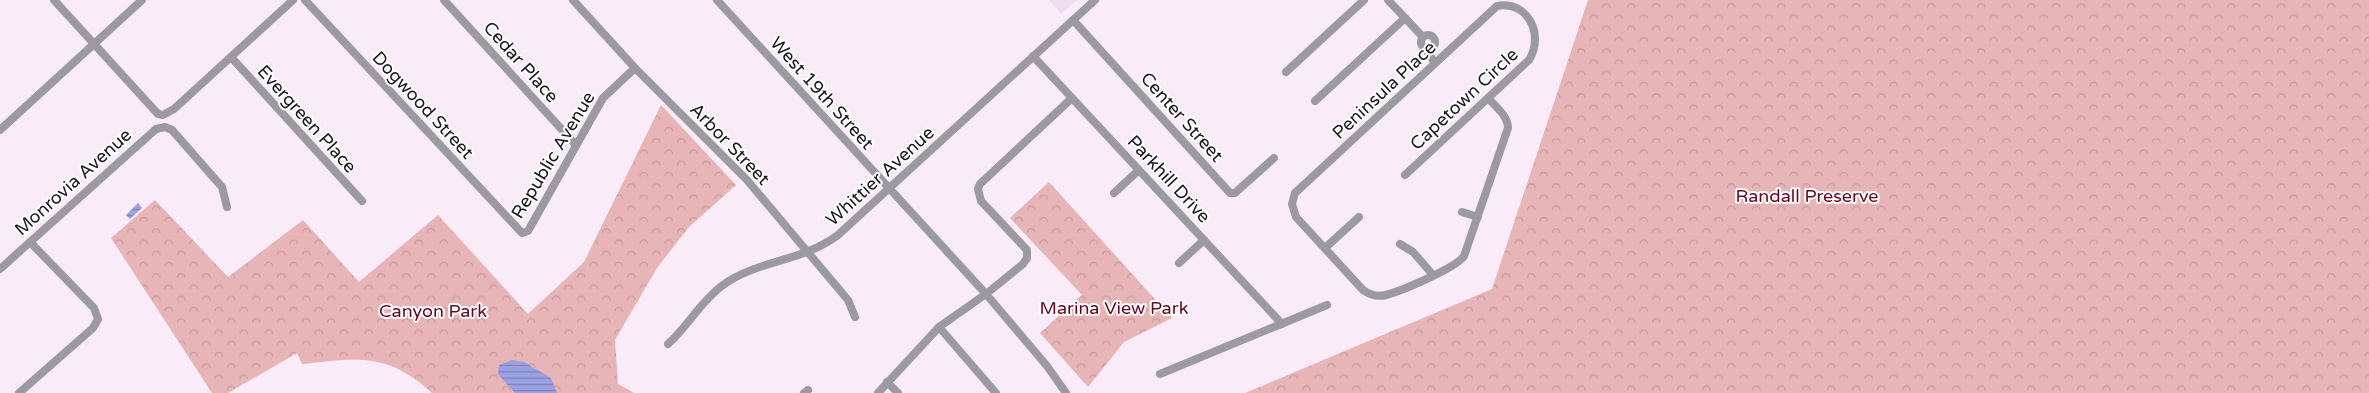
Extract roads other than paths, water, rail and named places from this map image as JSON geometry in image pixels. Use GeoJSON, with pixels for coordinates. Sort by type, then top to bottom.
{"type":"FeatureCollection","features":[{"type":"Feature","properties":{"kind":"street"},"geometry":{"type":"LineString","coordinates":[[54,0],[158,114],[164,115],[174,109],[293,0]]}},
{"type":"Feature","properties":{"kind":"street"},"geometry":{"type":"LineString","coordinates":[[0,130],[142,0]]}},
{"type":"Feature","properties":{"kind":"street","name":"Dogwood Street"},"geometry":{"type":"LineString","coordinates":[[306,0],[518,230]]}},
{"type":"Feature","properties":{"kind":"street","name":"Cedar Place"},"geometry":{"type":"LineString","coordinates":[[444,0],[575,144]]}},
{"type":"Feature","properties":{"kind":"street","name":"Arbor Street"},"geometry":{"type":"LineString","coordinates":[[573,0],[635,68],[747,180],[848,300],[855,317]]}},
{"type":"Feature","properties":{"kind":"street","name":"West 19th Street"},"geometry":{"type":"LineString","coordinates":[[717,0],[986,294],[1065,391]]}},
{"type":"Feature","properties":{"kind":"street","name":"Whittier Avenue"},"geometry":{"type":"LineString","coordinates":[[668,344],[680,333],[709,297],[723,285],[749,272],[808,254],[838,235],[1094,0]]}},
{"type":"Feature","properties":{"kind":"street"},"geometry":{"type":"LineString","coordinates":[[1286,72],[1364,0]]}},
{"type":"Feature","properties":{"kind":"street"},"geometry":{"type":"LineString","coordinates":[[1388,0],[1423,37]]}},
{"type":"Feature","properties":{"kind":"street","name":"Peninsula Place"},"geometry":{"type":"LineString","coordinates":[[1325,248],[1296,216],[1292,204],[1295,193],[1497,6],[1504,4],[1518,7],[1533,24],[1537,40]]}},
{"type":"Feature","properties":{"kind":"street"},"geometry":{"type":"LineString","coordinates":[[1315,101],[1405,18]]}},
{"type":"Feature","properties":{"kind":"street","name":"Center Street"},"geometry":{"type":"LineString","coordinates":[[1072,20],[1230,193],[1235,193],[1274,158]]}},
{"type":"Feature","properties":{"kind":"street"},"geometry":{"type":"LineString","coordinates":[[1423,37],[1430,36],[1434,42],[1447,52]]}},
{"type":"Feature","properties":{"kind":"street"},"geometry":{"type":"LineString","coordinates":[[1423,37],[1422,45],[1435,63]]}},
{"type":"Feature","properties":{"kind":"street","name":"Capetown Circle"},"geometry":{"type":"LineString","coordinates":[[1405,175],[1529,60],[1537,40]]}},
{"type":"Feature","properties":{"kind":"street"},"geometry":{"type":"LineString","coordinates":[[1425,48],[1430,48],[1434,42]]}},
{"type":"Feature","properties":{"kind":"street","name":"Parkhill Drive"},"geometry":{"type":"LineString","coordinates":[[1034,56],[1282,324]]}},
{"type":"Feature","properties":{"kind":"street","name":"Evergreen Place"},"geometry":{"type":"LineString","coordinates":[[231,57],[362,201]]}},
{"type":"Feature","properties":{"kind":"street","name":"Republic Avenue"},"geometry":{"type":"LineString","coordinates":[[518,230],[522,233],[528,231],[575,144],[603,98],[635,68]]}},
{"type":"Feature","properties":{"kind":"street"},"geometry":{"type":"LineString","coordinates":[[878,393],[939,327],[986,294],[1023,264],[1027,258],[1027,250],[981,201],[978,189],[980,184],[1072,98]]}},
{"type":"Feature","properties":{"kind":"street"},"geometry":{"type":"LineString","coordinates":[[1359,217],[1325,248],[1363,290],[1373,295],[1385,295],[1460,262],[1478,217],[1508,128],[1508,122],[1504,116],[1488,98]]}},
{"type":"Feature","properties":{"kind":"street","name":"Monrovia Avenue"},"geometry":{"type":"LineString","coordinates":[[0,269],[150,132],[161,128],[172,130],[222,187],[227,208]]}},
{"type":"Feature","properties":{"kind":"street"},"geometry":{"type":"LineString","coordinates":[[1114,193],[1139,170]]}},
{"type":"Feature","properties":{"kind":"street"},"geometry":{"type":"LineString","coordinates":[[1462,212],[1478,217]]}},
{"type":"Feature","properties":{"kind":"street"},"geometry":{"type":"LineString","coordinates":[[1178,263],[1204,240]]}},
{"type":"Feature","properties":{"kind":"street"},"geometry":{"type":"LineString","coordinates":[[19,393],[92,328],[98,319],[94,308],[30,242]]}},
{"type":"Feature","properties":{"kind":"street"},"geometry":{"type":"LineString","coordinates":[[1400,244],[1413,252],[1433,275]]}},
{"type":"Feature","properties":{"kind":"street"},"geometry":{"type":"LineString","coordinates":[[1160,374],[1327,305]]}},
{"type":"Feature","properties":{"kind":"street"},"geometry":{"type":"LineString","coordinates":[[939,327],[996,393]]}},
{"type":"Feature","properties":{"kind":"street"},"geometry":{"type":"LineString","coordinates":[[887,382],[898,393]]}},
{"type":"Feature","properties":{"kind":"water"},"geometry":{"type":"Polygon","coordinates":[[[138,203],[142,208],[130,219],[126,215],[138,203]]]}},
{"type":"Feature","properties":{"kind":"water"},"geometry":{"type":"Polygon","coordinates":[[[512,360],[524,362],[551,378],[557,393],[515,393],[498,374],[499,365],[512,360]]]}},
{"type":"Feature","properties":{"kind":"park label","name":"Randall Preserve"},"geometry":{"type":"Point","coordinates":[1807,196]}},
{"type":"Feature","properties":{"kind":"park label","name":"Marina View Park"},"geometry":{"type":"Point","coordinates":[1114,308]}},
{"type":"Feature","properties":{"kind":"park label","name":"Canyon Park"},"geometry":{"type":"Point","coordinates":[433,311]}}]}
